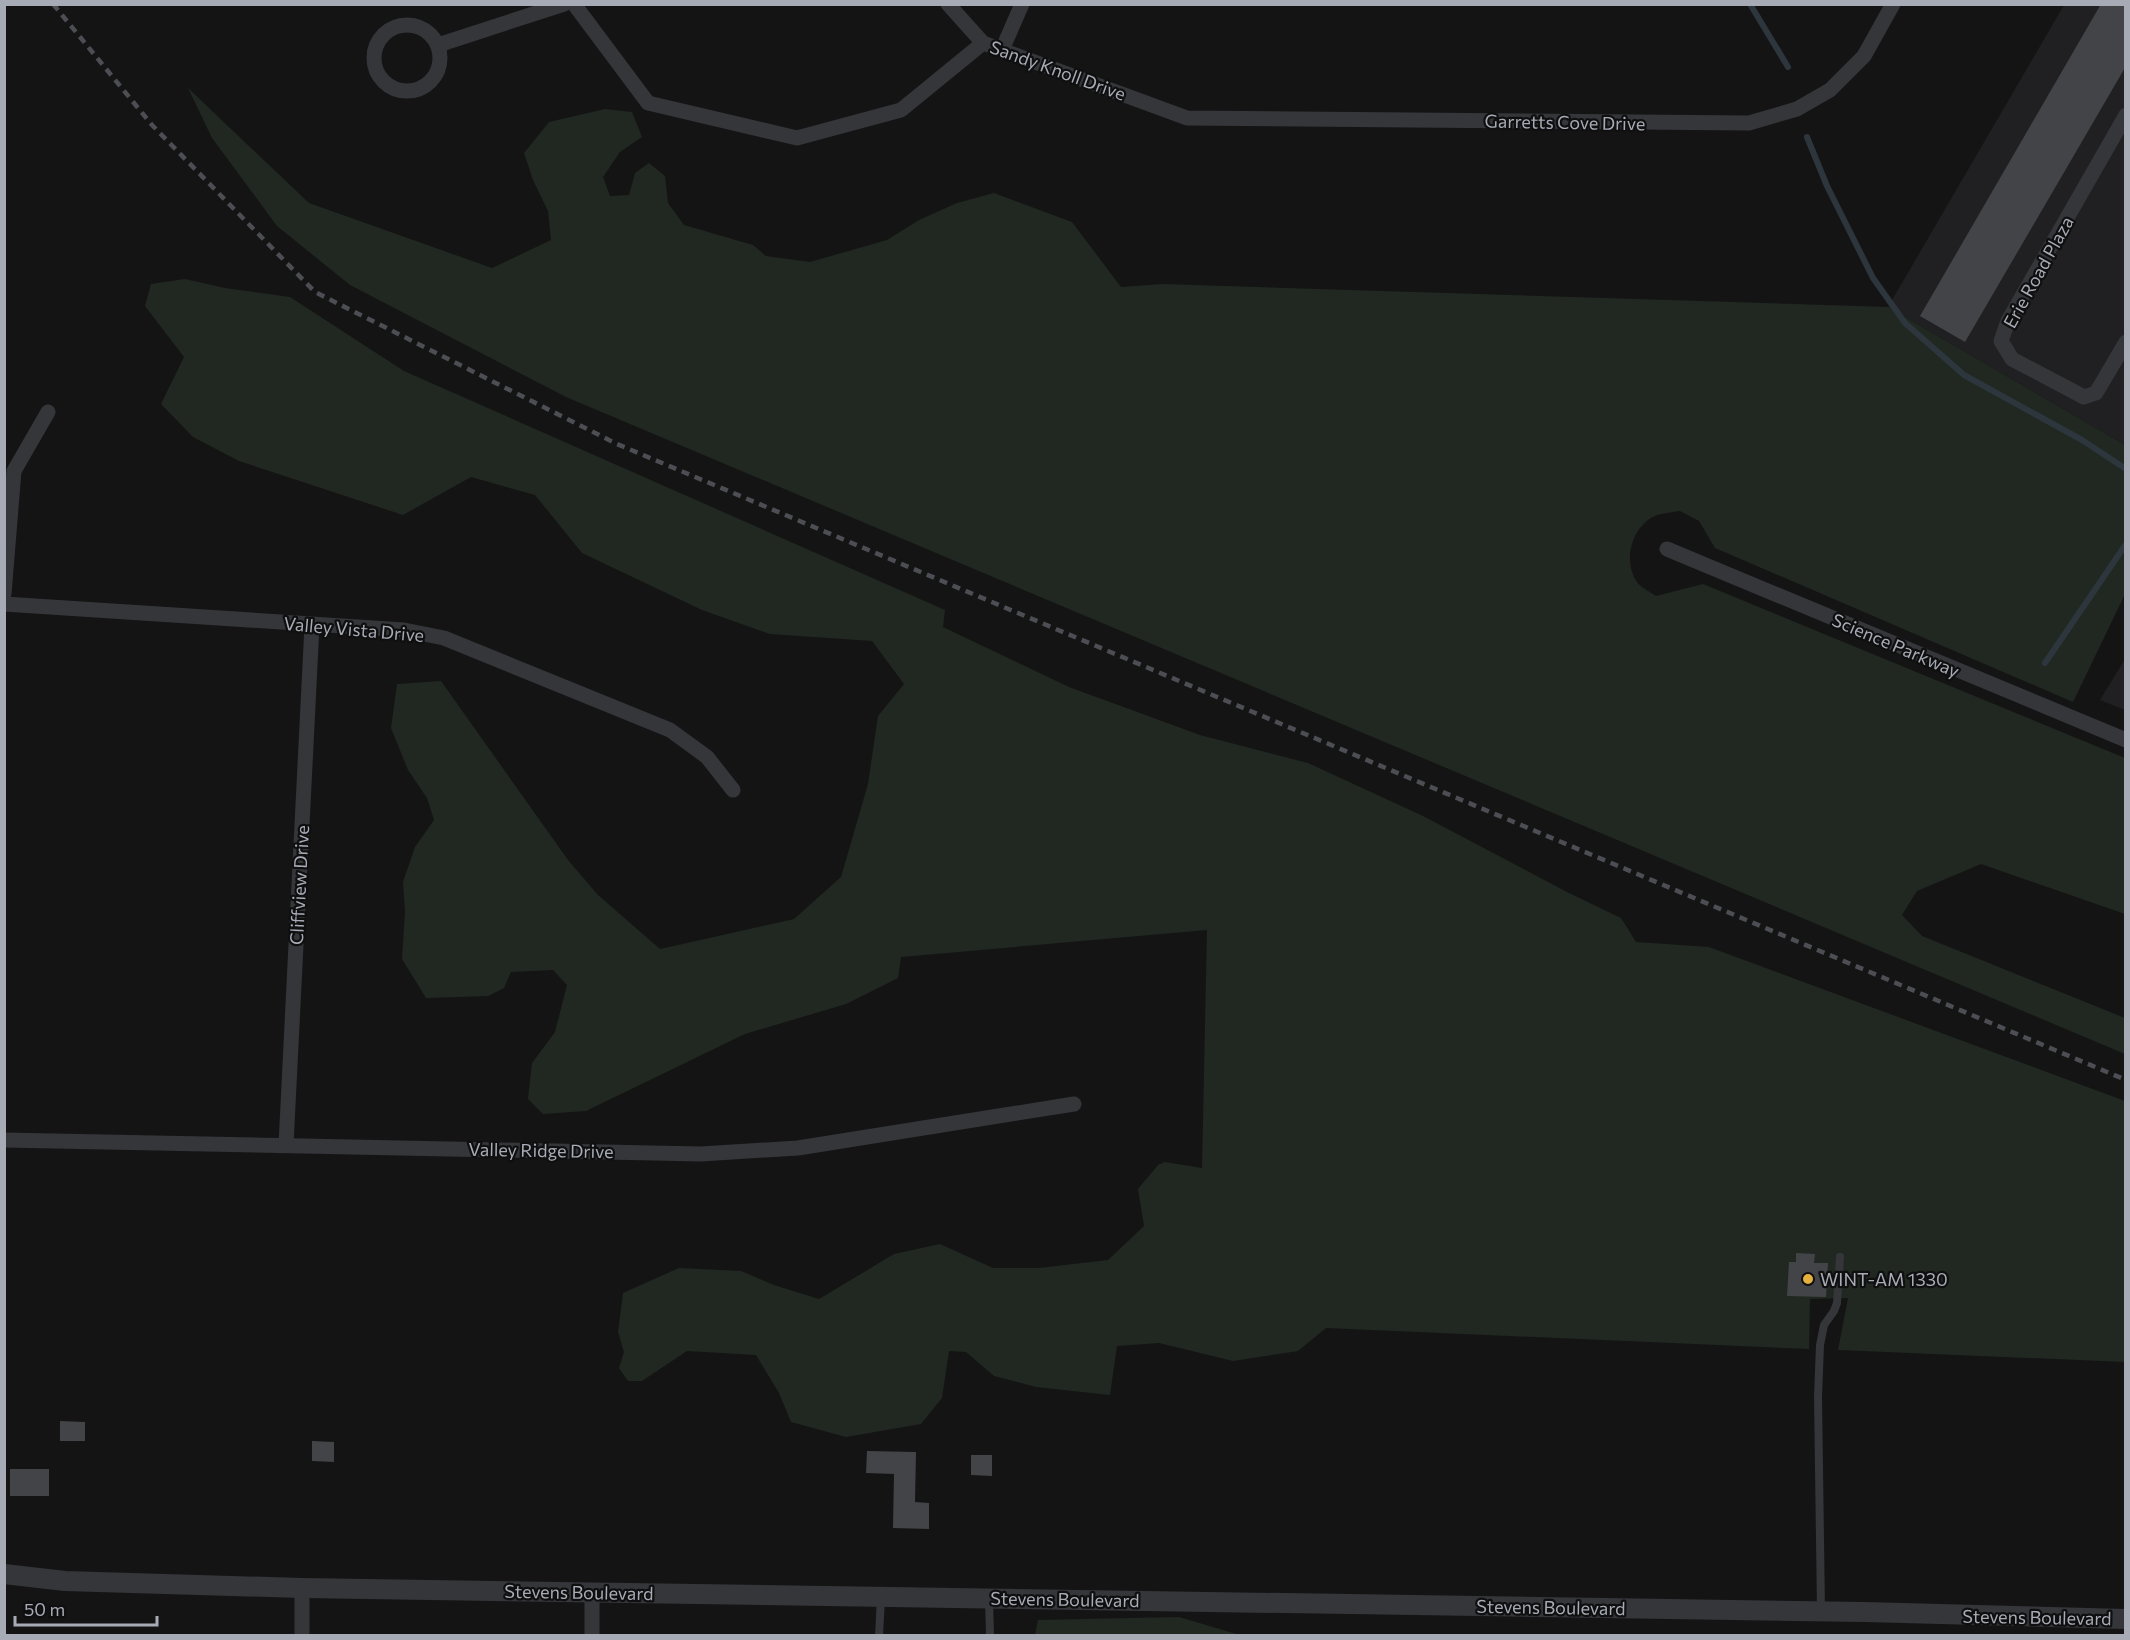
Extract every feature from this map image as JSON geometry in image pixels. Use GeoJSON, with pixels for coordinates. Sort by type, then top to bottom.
{"type":"FeatureCollection","features":[{"type":"Feature","properties":{"kind":"street"},"geometry":{"type":"LineString","coordinates":[[438,45],[564,4]]}},
{"type":"Feature","properties":{"kind":"street","name":"Sandy Knoll Drive"},"geometry":{"type":"LineString","coordinates":[[574,4],[648,104],[797,138],[901,110],[983,43],[1187,118]]}},
{"type":"Feature","properties":{"kind":"street"},"geometry":{"type":"LineString","coordinates":[[948,4],[983,43]]}},
{"type":"Feature","properties":{"kind":"street"},"geometry":{"type":"LineString","coordinates":[[1002,50],[1022,4]]}},
{"type":"Feature","properties":{"kind":"street","name":"Garretts Cove Drive"},"geometry":{"type":"LineString","coordinates":[[1187,118],[1749,123],[1797,109],[1830,90],[1863,56],[1893,4]]}},
{"type":"Feature","properties":{"kind":"street"},"geometry":{"type":"LineString","coordinates":[[413,25],[432,36],[438,45],[441,56],[435,76],[418,90],[396,90],[379,76],[375,66],[376,44],[391,28],[413,25]]}},
{"type":"Feature","properties":{"kind":"street","name":"Erie Road Plaza"},"geometry":{"type":"LineString","coordinates":[[2126,115],[2008,321],[2001,341],[2012,359],[2084,397],[2096,393],[2126,342]]}},
{"type":"Feature","properties":{"kind":"street"},"geometry":{"type":"LineString","coordinates":[[4,594],[14,471],[48,412]]}},
{"type":"Feature","properties":{"kind":"street","name":"Science Parkway"},"geometry":{"type":"LineString","coordinates":[[1667,549],[2126,740]]}},
{"type":"Feature","properties":{"kind":"street","name":"Valley Vista Drive"},"geometry":{"type":"LineString","coordinates":[[4,604],[404,630],[444,638],[670,730],[707,757],[733,790]]}},
{"type":"Feature","properties":{"kind":"street","name":"Cliffview Drive"},"geometry":{"type":"LineString","coordinates":[[286,1145],[312,625]]}},
{"type":"Feature","properties":{"kind":"street","name":"Valley Ridge Drive"},"geometry":{"type":"LineString","coordinates":[[4,1140],[701,1154],[798,1148],[1074,1104]]}},
{"type":"Feature","properties":{"kind":"street","name":"Stevens Boulevard"},"geometry":{"type":"LineString","coordinates":[[4,1574],[65,1581],[302,1588],[1821,1611],[2126,1619]]}},
{"type":"Feature","properties":{"kind":"street"},"geometry":{"type":"LineString","coordinates":[[302,1588],[302,1635]]}},
{"type":"Feature","properties":{"kind":"street"},"geometry":{"type":"LineString","coordinates":[[592,1592],[592,1635]]}},
{"type":"Feature","properties":{"kind":"lane"},"geometry":{"type":"LineString","coordinates":[[1821,1611],[1818,1419],[1820,1345],[1824,1325],[1834,1311],[1837,1302],[1840,1257]]}},
{"type":"Feature","properties":{"kind":"lane"},"geometry":{"type":"LineString","coordinates":[[879,1635],[881,1596]]}},
{"type":"Feature","properties":{"kind":"lane"},"geometry":{"type":"LineString","coordinates":[[989,1598],[990,1635]]}},
{"type":"Feature","properties":{"kind":"shaded area"},"geometry":{"type":"Polygon","coordinates":[[[2064,5],[2125,5],[2125,445],[1888,307],[2064,5]]]}},
{"type":"Feature","properties":{"kind":"shaded area"},"geometry":{"type":"Polygon","coordinates":[[[188,88],[309,203],[492,268],[551,240],[548,211],[533,180],[524,153],[549,122],[605,109],[632,112],[642,137],[620,152],[603,177],[610,196],[629,195],[635,173],[649,163],[665,176],[668,203],[684,225],[753,245],[766,256],[810,262],[887,240],[919,220],[957,203],[994,193],[1072,222],[1121,287],[1163,284],[1888,307],[2125,445],[2125,594],[2073,702],[1715,548],[1699,521],[1680,511],[1657,515],[1641,527],[1632,544],[1630,564],[1637,582],[1656,596],[1703,584],[2125,758],[2125,914],[1981,864],[1917,891],[1902,915],[1922,936],[2125,1018],[2125,1054],[566,397],[350,285],[277,226],[212,138],[188,88]]]}},
{"type":"Feature","properties":{"kind":"shaded area"},"geometry":{"type":"Polygon","coordinates":[[[185,279],[225,288],[290,297],[404,371],[945,610],[943,627],[1069,687],[1200,735],[1308,763],[1423,816],[1621,918],[1636,942],[1709,947],[2125,1101],[2125,1362],[1838,1350],[1848,1298],[1810,1299],[1809,1349],[1326,1328],[1298,1351],[1233,1361],[1159,1343],[1117,1346],[1110,1395],[1036,1387],[994,1376],[966,1352],[949,1351],[942,1398],[921,1424],[846,1437],[791,1422],[779,1393],[756,1355],[687,1351],[642,1381],[628,1381],[619,1368],[624,1352],[618,1332],[623,1293],[679,1268],[741,1271],[774,1285],[819,1299],[894,1254],[940,1244],[993,1268],[1039,1268],[1108,1260],[1144,1226],[1138,1189],[1158,1165],[1165,1162],[1202,1168],[1207,930],[901,957],[898,978],[846,1004],[745,1034],[586,1111],[543,1114],[528,1099],[532,1063],[555,1032],[567,985],[553,970],[511,972],[504,988],[488,996],[426,998],[402,959],[405,912],[403,882],[415,847],[434,820],[427,798],[408,770],[391,728],[397,684],[441,681],[568,860],[598,895],[660,949],[794,919],[841,877],[868,784],[878,716],[904,684],[872,641],[770,634],[702,610],[582,553],[535,495],[471,477],[403,515],[239,461],[193,437],[161,404],[184,357],[145,306],[151,284],[185,279]]]}},
{"type":"Feature","properties":{"kind":"shaded area"},"geometry":{"type":"Polygon","coordinates":[[[2125,659],[2125,710],[2100,700],[2125,659]]]}},
{"type":"Feature","properties":{"kind":"shaded area"},"geometry":{"type":"Polygon","coordinates":[[[1179,1617],[1240,1635],[1035,1635],[1038,1620],[1179,1617]]]}},
{"type":"Feature","properties":{"kind":"building"},"geometry":{"type":"Polygon","coordinates":[[[2101,4],[2126,4],[2126,66],[1965,342],[1920,316],[2101,4]]]}},
{"type":"Feature","properties":{"kind":"building","name":"WINT-AM 1330"},"geometry":{"type":"Polygon","coordinates":[[[1796,1253],[1815,1254],[1814,1263],[1828,1263],[1826,1297],[1787,1296],[1789,1262],[1796,1262],[1796,1253]]]}},
{"type":"Feature","properties":{"kind":"building"},"geometry":{"type":"Polygon","coordinates":[[[60,1421],[85,1422],[85,1441],[60,1441],[60,1421]]]}},
{"type":"Feature","properties":{"kind":"building"},"geometry":{"type":"Polygon","coordinates":[[[312,1441],[334,1442],[334,1462],[312,1461],[312,1441]]]}},
{"type":"Feature","properties":{"kind":"building"},"geometry":{"type":"Polygon","coordinates":[[[867,1451],[916,1452],[915,1502],[929,1503],[929,1529],[893,1528],[894,1474],[866,1473],[867,1451]]]}},
{"type":"Feature","properties":{"kind":"building"},"geometry":{"type":"Polygon","coordinates":[[[971,1455],[992,1455],[992,1476],[971,1475],[971,1455]]]}},
{"type":"Feature","properties":{"kind":"building"},"geometry":{"type":"Polygon","coordinates":[[[10,1469],[49,1469],[49,1496],[10,1496],[10,1469]]]}},
{"type":"Feature","properties":{"kind":"waterway"},"geometry":{"type":"LineString","coordinates":[[1750,4],[1788,67]]}},
{"type":"Feature","properties":{"kind":"waterway"},"geometry":{"type":"LineString","coordinates":[[1807,137],[1827,186],[1873,278],[1905,323],[1964,375],[2082,440],[2126,469]]}},
{"type":"Feature","properties":{"kind":"waterway"},"geometry":{"type":"LineString","coordinates":[[2045,663],[2126,544]]}},
{"type":"Feature","properties":{"kind":"railway"},"geometry":{"type":"LineString","coordinates":[[53,4],[152,125],[315,292],[617,444],[2126,1080]]}},
{"type":"Feature","properties":{"kind":"place","name":"WINT-AM 1330"},"geometry":{"type":"Point","coordinates":[1808,1279]}}]}
